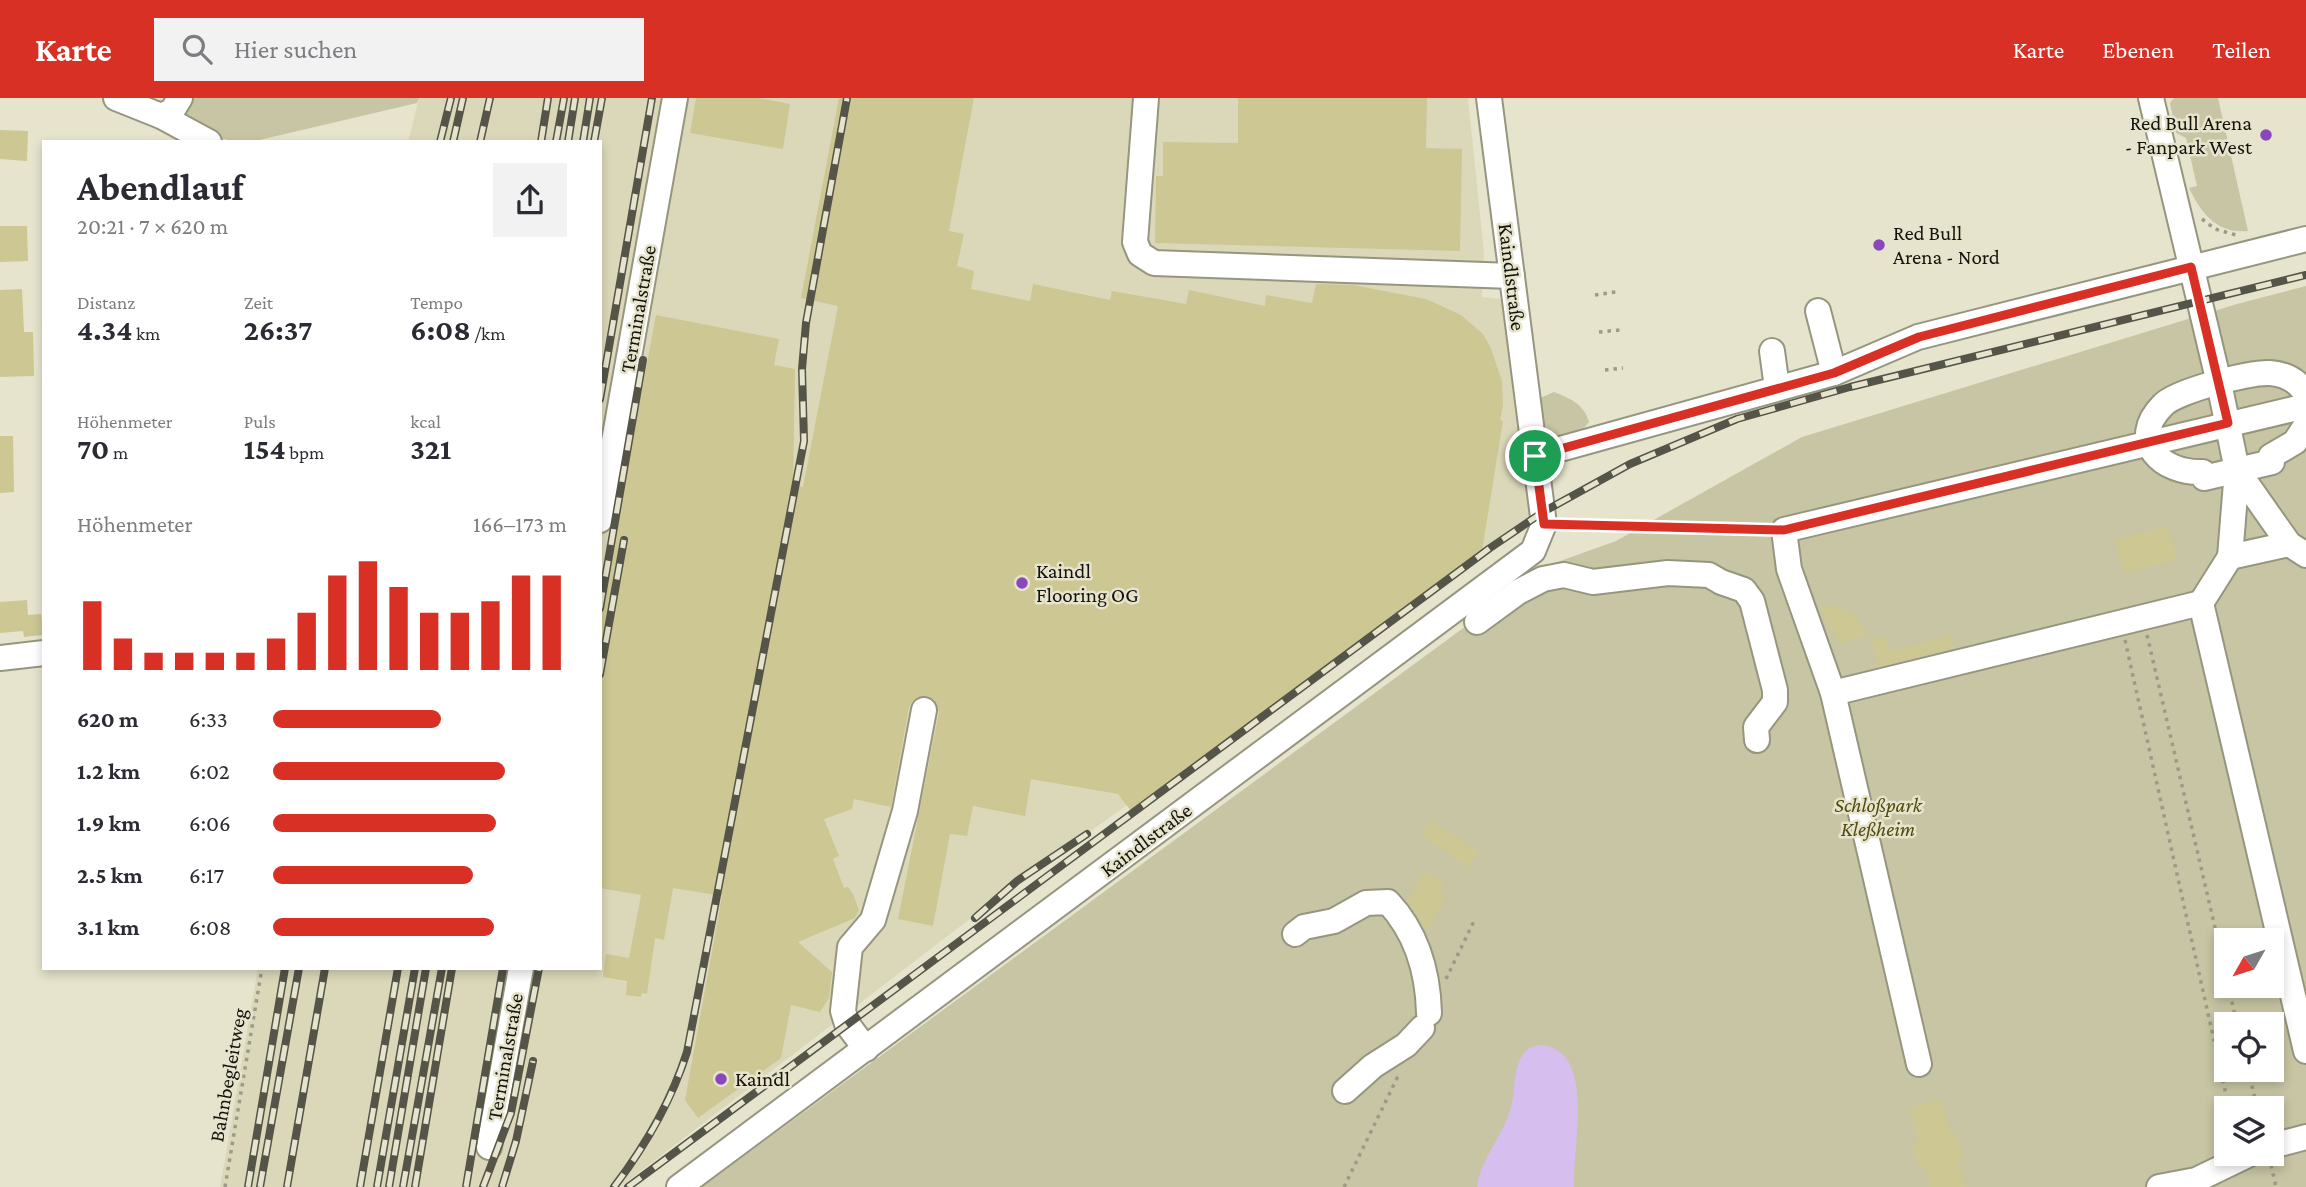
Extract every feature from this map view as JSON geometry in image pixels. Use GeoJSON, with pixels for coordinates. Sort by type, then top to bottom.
{"type":"FeatureCollection","features":[{"type":"Feature","properties":{"kind":"street"},"geometry":{"type":"LineString","coordinates":[[116,98],[161,116],[205,140]]}},
{"type":"Feature","properties":{"kind":"street"},"geometry":{"type":"LineString","coordinates":[[161,116],[172,111],[180,98]]}},
{"type":"Feature","properties":{"kind":"street","name":"Terminalstraße"},"geometry":{"type":"LineString","coordinates":[[602,509],[676,98]]}},
{"type":"Feature","properties":{"kind":"street"},"geometry":{"type":"LineString","coordinates":[[1146,98],[1135,242],[1140,254],[1154,263],[1512,276]]}},
{"type":"Feature","properties":{"kind":"street","name":"Kaindlstraße"},"geometry":{"type":"LineString","coordinates":[[679,1187],[1533,551],[1544,524],[1489,98]]}},
{"type":"Feature","properties":{"kind":"street"},"geometry":{"type":"LineString","coordinates":[[2151,98],[2237,470],[2230,557],[2202,603],[2306,1051]]}},
{"type":"Feature","properties":{"kind":"street"},"geometry":{"type":"LineString","coordinates":[[1535,456],[1834,373],[1919,337],[2306,239]]}},
{"type":"Feature","properties":{"kind":"street"},"geometry":{"type":"LineString","coordinates":[[1818,311],[1834,373]]}},
{"type":"Feature","properties":{"kind":"street"},"geometry":{"type":"LineString","coordinates":[[1772,351],[1777,388]]}},
{"type":"Feature","properties":{"kind":"street"},"geometry":{"type":"LineString","coordinates":[[2306,394],[2300,384],[2288,377],[2269,373],[2175,395],[2163,404],[2151,423],[2149,442],[2152,452],[2160,461],[2173,468],[2203,472],[2204,478],[2272,462],[2270,456],[2295,442],[2306,425]]}},
{"type":"Feature","properties":{"kind":"street"},"geometry":{"type":"LineString","coordinates":[[1919,1064],[1833,693],[1789,569],[1784,530],[2306,406]]}},
{"type":"Feature","properties":{"kind":"street"},"geometry":{"type":"LineString","coordinates":[[2237,470],[2297,550]]}},
{"type":"Feature","properties":{"kind":"street"},"geometry":{"type":"LineString","coordinates":[[2230,557],[2297,550]]}},
{"type":"Feature","properties":{"kind":"street"},"geometry":{"type":"LineString","coordinates":[[1477,622],[1518,592],[1543,579],[1564,576],[1593,582],[1668,573],[1709,575],[1744,590],[1752,600],[1775,690],[1775,702],[1756,727],[1757,740]]}},
{"type":"Feature","properties":{"kind":"street"},"geometry":{"type":"LineString","coordinates":[[1833,693],[2131,618],[2202,603]]}},
{"type":"Feature","properties":{"kind":"street"},"geometry":{"type":"LineString","coordinates":[[0,657],[42,653]]}},
{"type":"Feature","properties":{"kind":"street"},"geometry":{"type":"LineString","coordinates":[[866,1049],[847,1024],[843,1011],[850,947],[873,920],[905,811],[924,710]]}},
{"type":"Feature","properties":{"kind":"street"},"geometry":{"type":"LineString","coordinates":[[1295,934],[1304,927],[1334,921],[1366,903],[1388,902],[1401,916],[1421,957],[1427,979],[1425,1020],[1406,1045],[1373,1066],[1345,1091]]}},
{"type":"Feature","properties":{"kind":"street","name":"Terminalstraße"},"geometry":{"type":"LineString","coordinates":[[489,1147],[520,970]]}},
{"type":"Feature","properties":{"kind":"street"},"geometry":{"type":"LineString","coordinates":[[2284,1143],[2306,1137]]}},
{"type":"Feature","properties":{"kind":"street"},"geometry":{"type":"LineString","coordinates":[[2159,1187],[2196,1180],[2225,1166]]}},
{"type":"Feature","properties":{"kind":"path"},"geometry":{"type":"LineString","coordinates":[[2196,212],[2215,229],[2242,237]]}},
{"type":"Feature","properties":{"kind":"path"},"geometry":{"type":"LineString","coordinates":[[1595,295],[1616,292]]}},
{"type":"Feature","properties":{"kind":"path"},"geometry":{"type":"LineString","coordinates":[[1600,332],[1620,330]]}},
{"type":"Feature","properties":{"kind":"path"},"geometry":{"type":"LineString","coordinates":[[1605,370],[1623,368]]}},
{"type":"Feature","properties":{"kind":"path"},"geometry":{"type":"LineString","coordinates":[[1544,524],[1784,530]]}},
{"type":"Feature","properties":{"kind":"path"},"geometry":{"type":"LineString","coordinates":[[2131,618],[2214,930]]}},
{"type":"Feature","properties":{"kind":"path"},"geometry":{"type":"LineString","coordinates":[[2131,618],[2228,1096]]}},
{"type":"Feature","properties":{"kind":"path","name":"Bahnbegleitweg"},"geometry":{"type":"LineString","coordinates":[[225,1187],[262,970]]}},
{"type":"Feature","properties":{"kind":"path"},"geometry":{"type":"LineString","coordinates":[[2271,1166],[2276,1187]]}},
{"type":"Feature","properties":{"kind":"shaded area","name":"Kaindl"},"geometry":{"type":"Polygon","coordinates":[[[419,98],[1468,98],[1484,253],[1482,297],[1501,299],[1525,446],[1530,516],[992,902],[620,1187],[220,1187],[258,970],[602,970],[602,140],[408,140],[419,98]]]}},
{"type":"Feature","properties":{"kind":"shaded area"},"geometry":{"type":"Polygon","coordinates":[[[1540,1045],[1558,1050],[1569,1063],[1575,1081],[1578,1102],[1574,1187],[1477,1187],[1482,1167],[1510,1111],[1519,1062],[1527,1050],[1540,1045]]]}},
{"type":"Feature","properties":{"kind":"green space"},"geometry":{"type":"Polygon","coordinates":[[[186,98],[419,98],[417,103],[260,140],[223,139],[197,129],[183,117],[186,98]]]}},
{"type":"Feature","properties":{"kind":"green space"},"geometry":{"type":"Polygon","coordinates":[[[2174,98],[2218,98],[2248,231],[2227,229],[2211,220],[2194,197],[2189,188],[2197,186],[2186,138],[2176,133],[2170,103],[2174,98]]]}},
{"type":"Feature","properties":{"kind":"green space","name":"Schloßpark Kleßheim"},"geometry":{"type":"Polygon","coordinates":[[[2306,286],[2306,1187],[702,1187],[1549,565],[1616,541],[1802,437],[2237,304],[2306,286]]]}},
{"type":"Feature","properties":{"kind":"green space"},"geometry":{"type":"Polygon","coordinates":[[[1554,392],[1580,406],[1587,416],[1589,422],[1571,435],[1554,434],[1542,421],[1539,411],[1540,398],[1554,392]]]}},
{"type":"Feature","properties":{"kind":"building"},"geometry":{"type":"Polygon","coordinates":[[[696,98],[758,98],[790,104],[783,149],[690,133],[696,98]]]}},
{"type":"Feature","properties":{"kind":"building","name":"Kaindl"},"geometry":{"type":"Polygon","coordinates":[[[839,98],[974,98],[949,231],[964,234],[957,266],[974,271],[971,289],[1030,301],[1033,284],[1110,300],[1112,291],[1186,304],[1189,290],[1265,306],[1266,295],[1312,303],[1316,284],[1353,285],[1426,299],[1461,315],[1483,334],[1502,381],[1503,405],[1500,420],[1503,421],[1482,551],[1131,811],[1118,794],[1031,779],[1025,816],[973,806],[967,836],[950,834],[933,926],[898,919],[939,712],[934,699],[927,696],[913,700],[909,707],[891,807],[854,799],[852,809],[824,819],[839,856],[833,859],[844,888],[848,887],[853,894],[859,910],[855,918],[798,942],[832,972],[829,998],[820,1012],[791,1005],[781,1058],[698,1118],[685,1100],[722,896],[673,888],[664,940],[655,938],[647,994],[642,993],[641,997],[626,995],[627,981],[603,977],[606,954],[629,958],[641,895],[602,888],[602,606],[656,315],[779,339],[774,365],[795,369],[793,486],[803,487],[838,306],[801,298],[839,98]]]}},
{"type":"Feature","properties":{"kind":"building"},"geometry":{"type":"Polygon","coordinates":[[[1238,98],[1427,98],[1426,148],[1462,149],[1460,251],[1155,243],[1156,176],[1163,176],[1163,142],[1238,143],[1238,98]]]}},
{"type":"Feature","properties":{"kind":"building"},"geometry":{"type":"Polygon","coordinates":[[[0,130],[28,131],[27,161],[0,159],[0,130]]]}},
{"type":"Feature","properties":{"kind":"building"},"geometry":{"type":"Polygon","coordinates":[[[0,226],[27,226],[28,261],[0,262],[0,226]]]}},
{"type":"Feature","properties":{"kind":"building"},"geometry":{"type":"Polygon","coordinates":[[[22,289],[24,332],[33,332],[34,376],[0,377],[0,290],[22,289]]]}},
{"type":"Feature","properties":{"kind":"building"},"geometry":{"type":"Polygon","coordinates":[[[0,436],[13,436],[14,492],[0,493],[0,436]]]}},
{"type":"Feature","properties":{"kind":"building"},"geometry":{"type":"Polygon","coordinates":[[[2169,526],[2177,560],[2123,573],[2115,539],[2169,526]]]}},
{"type":"Feature","properties":{"kind":"building"},"geometry":{"type":"Polygon","coordinates":[[[27,600],[28,615],[41,614],[42,635],[24,637],[23,631],[0,633],[0,602],[27,600]]]}},
{"type":"Feature","properties":{"kind":"building"},"geometry":{"type":"Polygon","coordinates":[[[1837,605],[1860,619],[1868,635],[1840,644],[1835,632],[1831,634],[1820,607],[1837,605]]]}},
{"type":"Feature","properties":{"kind":"building"},"geometry":{"type":"Polygon","coordinates":[[[1885,635],[1890,651],[1950,635],[1954,648],[1878,667],[1871,639],[1885,635]]]}},
{"type":"Feature","properties":{"kind":"building"},"geometry":{"type":"Polygon","coordinates":[[[1431,820],[1479,852],[1469,867],[1421,835],[1431,820]]]}},
{"type":"Feature","properties":{"kind":"building"},"geometry":{"type":"Polygon","coordinates":[[[1424,871],[1445,882],[1440,892],[1447,895],[1427,931],[1407,901],[1424,871]]]}},
{"type":"Feature","properties":{"kind":"building"},"geometry":{"type":"Polygon","coordinates":[[[1941,1099],[1951,1134],[1957,1133],[1963,1157],[1958,1159],[1965,1187],[1930,1187],[1925,1167],[1919,1169],[1912,1144],[1918,1143],[1909,1108],[1941,1099]]]}},
{"type":"Feature","properties":{"kind":"railway"},"geometry":{"type":"LineString","coordinates":[[440,140],[451,98]]}},
{"type":"Feature","properties":{"kind":"railway"},"geometry":{"type":"LineString","coordinates":[[453,140],[463,98]]}},
{"type":"Feature","properties":{"kind":"railway"},"geometry":{"type":"LineString","coordinates":[[480,140],[490,98]]}},
{"type":"Feature","properties":{"kind":"railway"},"geometry":{"type":"LineString","coordinates":[[541,140],[548,98]]}},
{"type":"Feature","properties":{"kind":"railway"},"geometry":{"type":"LineString","coordinates":[[556,140],[564,98]]}},
{"type":"Feature","properties":{"kind":"railway"},"geometry":{"type":"LineString","coordinates":[[568,140],[575,98]]}},
{"type":"Feature","properties":{"kind":"railway"},"geometry":{"type":"LineString","coordinates":[[583,140],[590,98]]}},
{"type":"Feature","properties":{"kind":"railway"},"geometry":{"type":"LineString","coordinates":[[594,140],[602,98]]}},
{"type":"Feature","properties":{"kind":"railway"},"geometry":{"type":"LineString","coordinates":[[602,387],[652,98]]}},
{"type":"Feature","properties":{"kind":"railway"},"geometry":{"type":"LineString","coordinates":[[614,1187],[656,1122],[687,1052],[804,441],[802,369],[806,323],[847,98]]}},
{"type":"Feature","properties":{"kind":"railway"},"geometry":{"type":"LineString","coordinates":[[628,1187],[1490,548],[1543,512],[1630,464],[1737,419],[1850,387],[2306,275]]}},
{"type":"Feature","properties":{"kind":"railway"},"geometry":{"type":"LineString","coordinates":[[602,596],[643,360]]}},
{"type":"Feature","properties":{"kind":"railway"},"geometry":{"type":"LineString","coordinates":[[602,663],[624,540]]}},
{"type":"Feature","properties":{"kind":"railway"},"geometry":{"type":"LineString","coordinates":[[975,918],[1017,881],[1087,834]]}},
{"type":"Feature","properties":{"kind":"railway"},"geometry":{"type":"LineString","coordinates":[[248,1187],[285,970]]}},
{"type":"Feature","properties":{"kind":"railway"},"geometry":{"type":"LineString","coordinates":[[260,1187],[299,970]]}},
{"type":"Feature","properties":{"kind":"railway"},"geometry":{"type":"LineString","coordinates":[[287,1187],[325,970]]}},
{"type":"Feature","properties":{"kind":"railway"},"geometry":{"type":"LineString","coordinates":[[360,1187],[398,970]]}},
{"type":"Feature","properties":{"kind":"railway"},"geometry":{"type":"LineString","coordinates":[[377,1187],[415,970]]}},
{"type":"Feature","properties":{"kind":"railway"},"geometry":{"type":"LineString","coordinates":[[389,1187],[426,970]]}},
{"type":"Feature","properties":{"kind":"railway"},"geometry":{"type":"LineString","coordinates":[[403,1187],[442,970]]}},
{"type":"Feature","properties":{"kind":"railway"},"geometry":{"type":"LineString","coordinates":[[415,1187],[452,970]]}},
{"type":"Feature","properties":{"kind":"railway"},"geometry":{"type":"LineString","coordinates":[[466,1187],[503,970]]}},
{"type":"Feature","properties":{"kind":"railway"},"geometry":{"type":"LineString","coordinates":[[483,1187],[511,1113],[539,970]]}},
{"type":"Feature","properties":{"kind":"railway"},"geometry":{"type":"LineString","coordinates":[[502,1187],[516,1141],[533,1061]]}},
{"type":"Feature","properties":{"kind":"place","name":"Red Bull Arena - Fanpark West"},"geometry":{"type":"Point","coordinates":[2266,135]}},
{"type":"Feature","properties":{"kind":"place","name":"Red Bull Arena - Nord"},"geometry":{"type":"Point","coordinates":[1879,245]}},
{"type":"Feature","properties":{"kind":"place","name":"Kaindl Flooring OG"},"geometry":{"type":"Point","coordinates":[1022,583]}},
{"type":"Feature","properties":{"kind":"place","name":"Kaindl"},"geometry":{"type":"Point","coordinates":[721,1079]}},
{"type":"Feature","properties":{"kind":"route"},"geometry":{"type":"LineString","coordinates":[[2191,267],[2228,423],[1784,530],[1544,524],[1535,456],[1834,373],[1889,347],[1919,337],[2191,267]]}}]}
